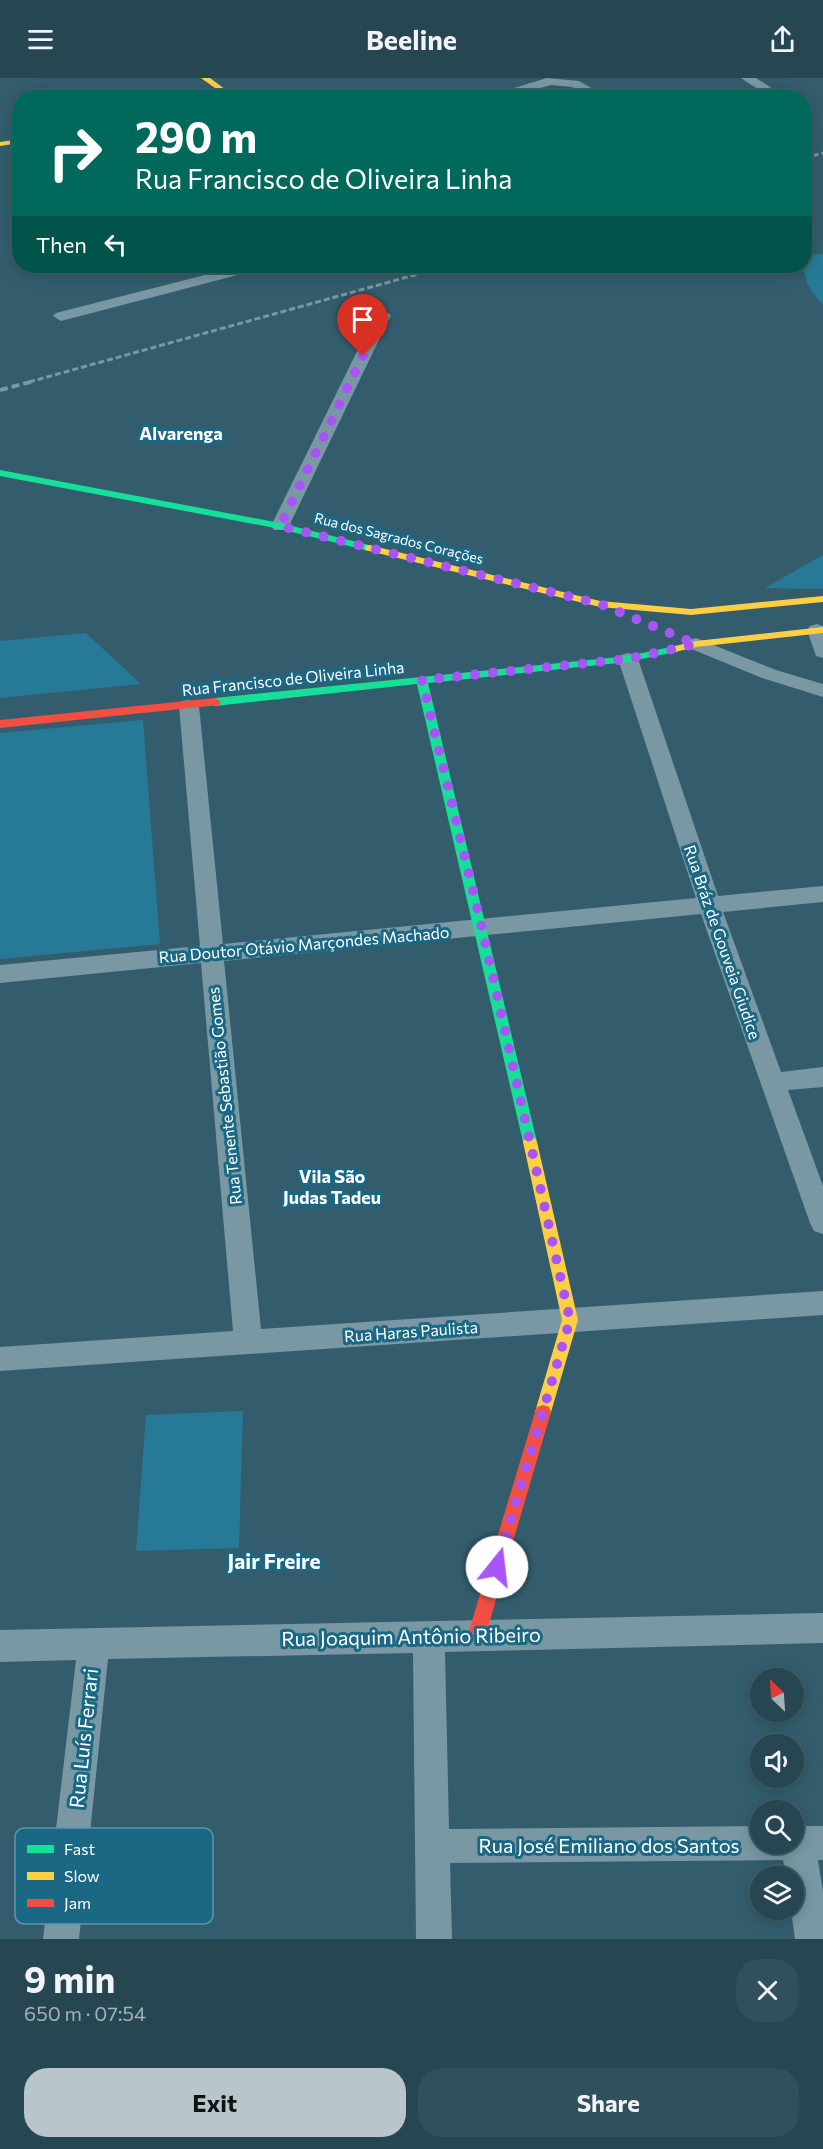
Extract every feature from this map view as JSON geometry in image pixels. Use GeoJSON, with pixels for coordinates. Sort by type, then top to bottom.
{"type":"FeatureCollection","features":[{"type":"Feature","properties":{"kind":"main road"},"geometry":{"type":"LineString","coordinates":[[205,78],[222,90]]}},
{"type":"Feature","properties":{"kind":"main road","name":"Rua dos Sagrados Corações"},"geometry":{"type":"LineString","coordinates":[[6,474],[280,526],[600,604]]}},
{"type":"Feature","properties":{"kind":"main road"},"geometry":{"type":"LineString","coordinates":[[600,604],[691,612],[823,599]]}},
{"type":"Feature","properties":{"kind":"main road"},"geometry":{"type":"LineString","coordinates":[[795,600],[820,630]]}},
{"type":"Feature","properties":{"kind":"main road"},"geometry":{"type":"LineString","coordinates":[[600,604],[636,620]]}},
{"type":"Feature","properties":{"kind":"main road","name":"Rua Francisco de Oliveira Linha"},"geometry":{"type":"LineString","coordinates":[[0,724],[628,659],[696,644],[820,630]]}},
{"type":"Feature","properties":{"kind":"main road"},"geometry":{"type":"LineString","coordinates":[[671,634],[696,644]]}},
{"type":"Feature","properties":{"kind":"main road"},"geometry":{"type":"LineString","coordinates":[[422,680],[482,928],[570,1320],[477,1634]]}},
{"type":"Feature","properties":{"kind":"street"},"geometry":{"type":"LineString","coordinates":[[747,78],[768,90]]}},
{"type":"Feature","properties":{"kind":"street"},"geometry":{"type":"LineString","coordinates":[[514,90],[538,83],[565,81],[586,90]]}},
{"type":"Feature","properties":{"kind":"street"},"geometry":{"type":"LineString","coordinates":[[62,316],[229,273]]}},
{"type":"Feature","properties":{"kind":"street"},"geometry":{"type":"LineString","coordinates":[[280,526],[383,315]]}},
{"type":"Feature","properties":{"kind":"street"},"geometry":{"type":"LineString","coordinates":[[820,630],[823,652]]}},
{"type":"Feature","properties":{"kind":"street"},"geometry":{"type":"LineString","coordinates":[[696,644],[769,674],[823,691]]}},
{"type":"Feature","properties":{"kind":"street","name":"Rua Bráz de Gouveia Giudice"},"geometry":{"type":"LineString","coordinates":[[628,659],[709,904],[823,1223]]}},
{"type":"Feature","properties":{"kind":"street","name":"Rua Tenente Sebastião Gomes"},"geometry":{"type":"LineString","coordinates":[[189,706],[210,952],[248,1342]]}},
{"type":"Feature","properties":{"kind":"street","name":"Rua Doutor Otávio Marçondes Machado"},"geometry":{"type":"LineString","coordinates":[[0,974],[823,894]]}},
{"type":"Feature","properties":{"kind":"street"},"geometry":{"type":"LineString","coordinates":[[773,1082],[823,1077]]}},
{"type":"Feature","properties":{"kind":"street","name":"Rua Haras Paulista"},"geometry":{"type":"LineString","coordinates":[[0,1359],[823,1303]]}},
{"type":"Feature","properties":{"kind":"street","name":"Rua Joaquim Antônio Ribeiro"},"geometry":{"type":"LineString","coordinates":[[0,1646],[823,1628]]}},
{"type":"Feature","properties":{"kind":"street"},"geometry":{"type":"LineString","coordinates":[[429,1635],[434,1939]]}},
{"type":"Feature","properties":{"kind":"street","name":"Rua Luís Ferrari"},"geometry":{"type":"LineString","coordinates":[[73,1828],[94,1644]]}},
{"type":"Feature","properties":{"kind":"street"},"geometry":{"type":"LineString","coordinates":[[810,1844],[813,1939]]}},
{"type":"Feature","properties":{"kind":"street","name":"Rua José Emiliano dos Santos"},"geometry":{"type":"LineString","coordinates":[[431,1846],[810,1844]]}},
{"type":"Feature","properties":{"kind":"street","name":"Rua Luís Ferrari"},"geometry":{"type":"LineString","coordinates":[[61,1939],[63,1924]]}},
{"type":"Feature","properties":{"kind":"shaded area"},"geometry":{"type":"Polygon","coordinates":[[[823,254],[823,305],[806,279],[805,273],[812,273],[812,256],[823,254]]]}},
{"type":"Feature","properties":{"kind":"shaded area"},"geometry":{"type":"Polygon","coordinates":[[[823,555],[823,589],[765,588],[823,555]]]}},
{"type":"Feature","properties":{"kind":"shaded area"},"geometry":{"type":"Polygon","coordinates":[[[86,633],[141,684],[0,698],[0,641],[86,633]]]}},
{"type":"Feature","properties":{"kind":"shaded area"},"geometry":{"type":"Polygon","coordinates":[[[143,720],[160,944],[0,959],[0,733],[143,720]]]}},
{"type":"Feature","properties":{"kind":"shaded area"},"geometry":{"type":"Polygon","coordinates":[[[243,1411],[239,1548],[136,1551],[146,1415],[243,1411]]]}},
{"type":"Feature","properties":{"kind":"railway"},"geometry":{"type":"LineString","coordinates":[[812,156],[823,153]]}},
{"type":"Feature","properties":{"kind":"railway"},"geometry":{"type":"LineString","coordinates":[[29,382],[422,273]]}},
{"type":"Feature","properties":{"kind":"railway"},"geometry":{"type":"LineString","coordinates":[[0,390],[34,381]]}},
{"type":"Feature","properties":{"kind":"traffic: fast"},"geometry":{"type":"LineString","coordinates":[[0,473],[280,526],[369,548]]}},
{"type":"Feature","properties":{"kind":"traffic: fast"},"geometry":{"type":"LineString","coordinates":[[215,702],[628,659],[675,649]]}},
{"type":"Feature","properties":{"kind":"traffic: fast"},"geometry":{"type":"LineString","coordinates":[[422,680],[530,1142]]}},
{"type":"Feature","properties":{"kind":"traffic: slow"},"geometry":{"type":"LineString","coordinates":[[205,78],[222,90]]}},
{"type":"Feature","properties":{"kind":"traffic: slow"},"geometry":{"type":"LineString","coordinates":[[0,144],[12,142]]}},
{"type":"Feature","properties":{"kind":"traffic: slow"},"geometry":{"type":"LineString","coordinates":[[369,548],[600,604],[691,612],[823,599]]}},
{"type":"Feature","properties":{"kind":"traffic: slow"},"geometry":{"type":"LineString","coordinates":[[675,649],[696,644],[823,630]]}},
{"type":"Feature","properties":{"kind":"traffic: slow"},"geometry":{"type":"LineString","coordinates":[[530,1142],[570,1320],[543,1412]]}},
{"type":"Feature","properties":{"kind":"traffic: jam"},"geometry":{"type":"LineString","coordinates":[[0,724],[215,702]]}},
{"type":"Feature","properties":{"kind":"traffic: jam"},"geometry":{"type":"LineString","coordinates":[[477,1634],[543,1412]]}},
{"type":"Feature","properties":{"kind":"district","name":"Alvarenga"},"geometry":{"type":"Point","coordinates":[181,433]}},
{"type":"Feature","properties":{"kind":"district","name":"Vila São Judas Tadeu"},"geometry":{"type":"Point","coordinates":[332,1186]}},
{"type":"Feature","properties":{"kind":"district","name":"Jair Freire"},"geometry":{"type":"Point","coordinates":[274,1560]}},
{"type":"Feature","properties":{"kind":"route"},"geometry":{"type":"LineString","coordinates":[[363,356],[280,526],[600,604],[696,644],[628,659],[422,680],[482,928],[570,1320],[497,1567]]}}]}
